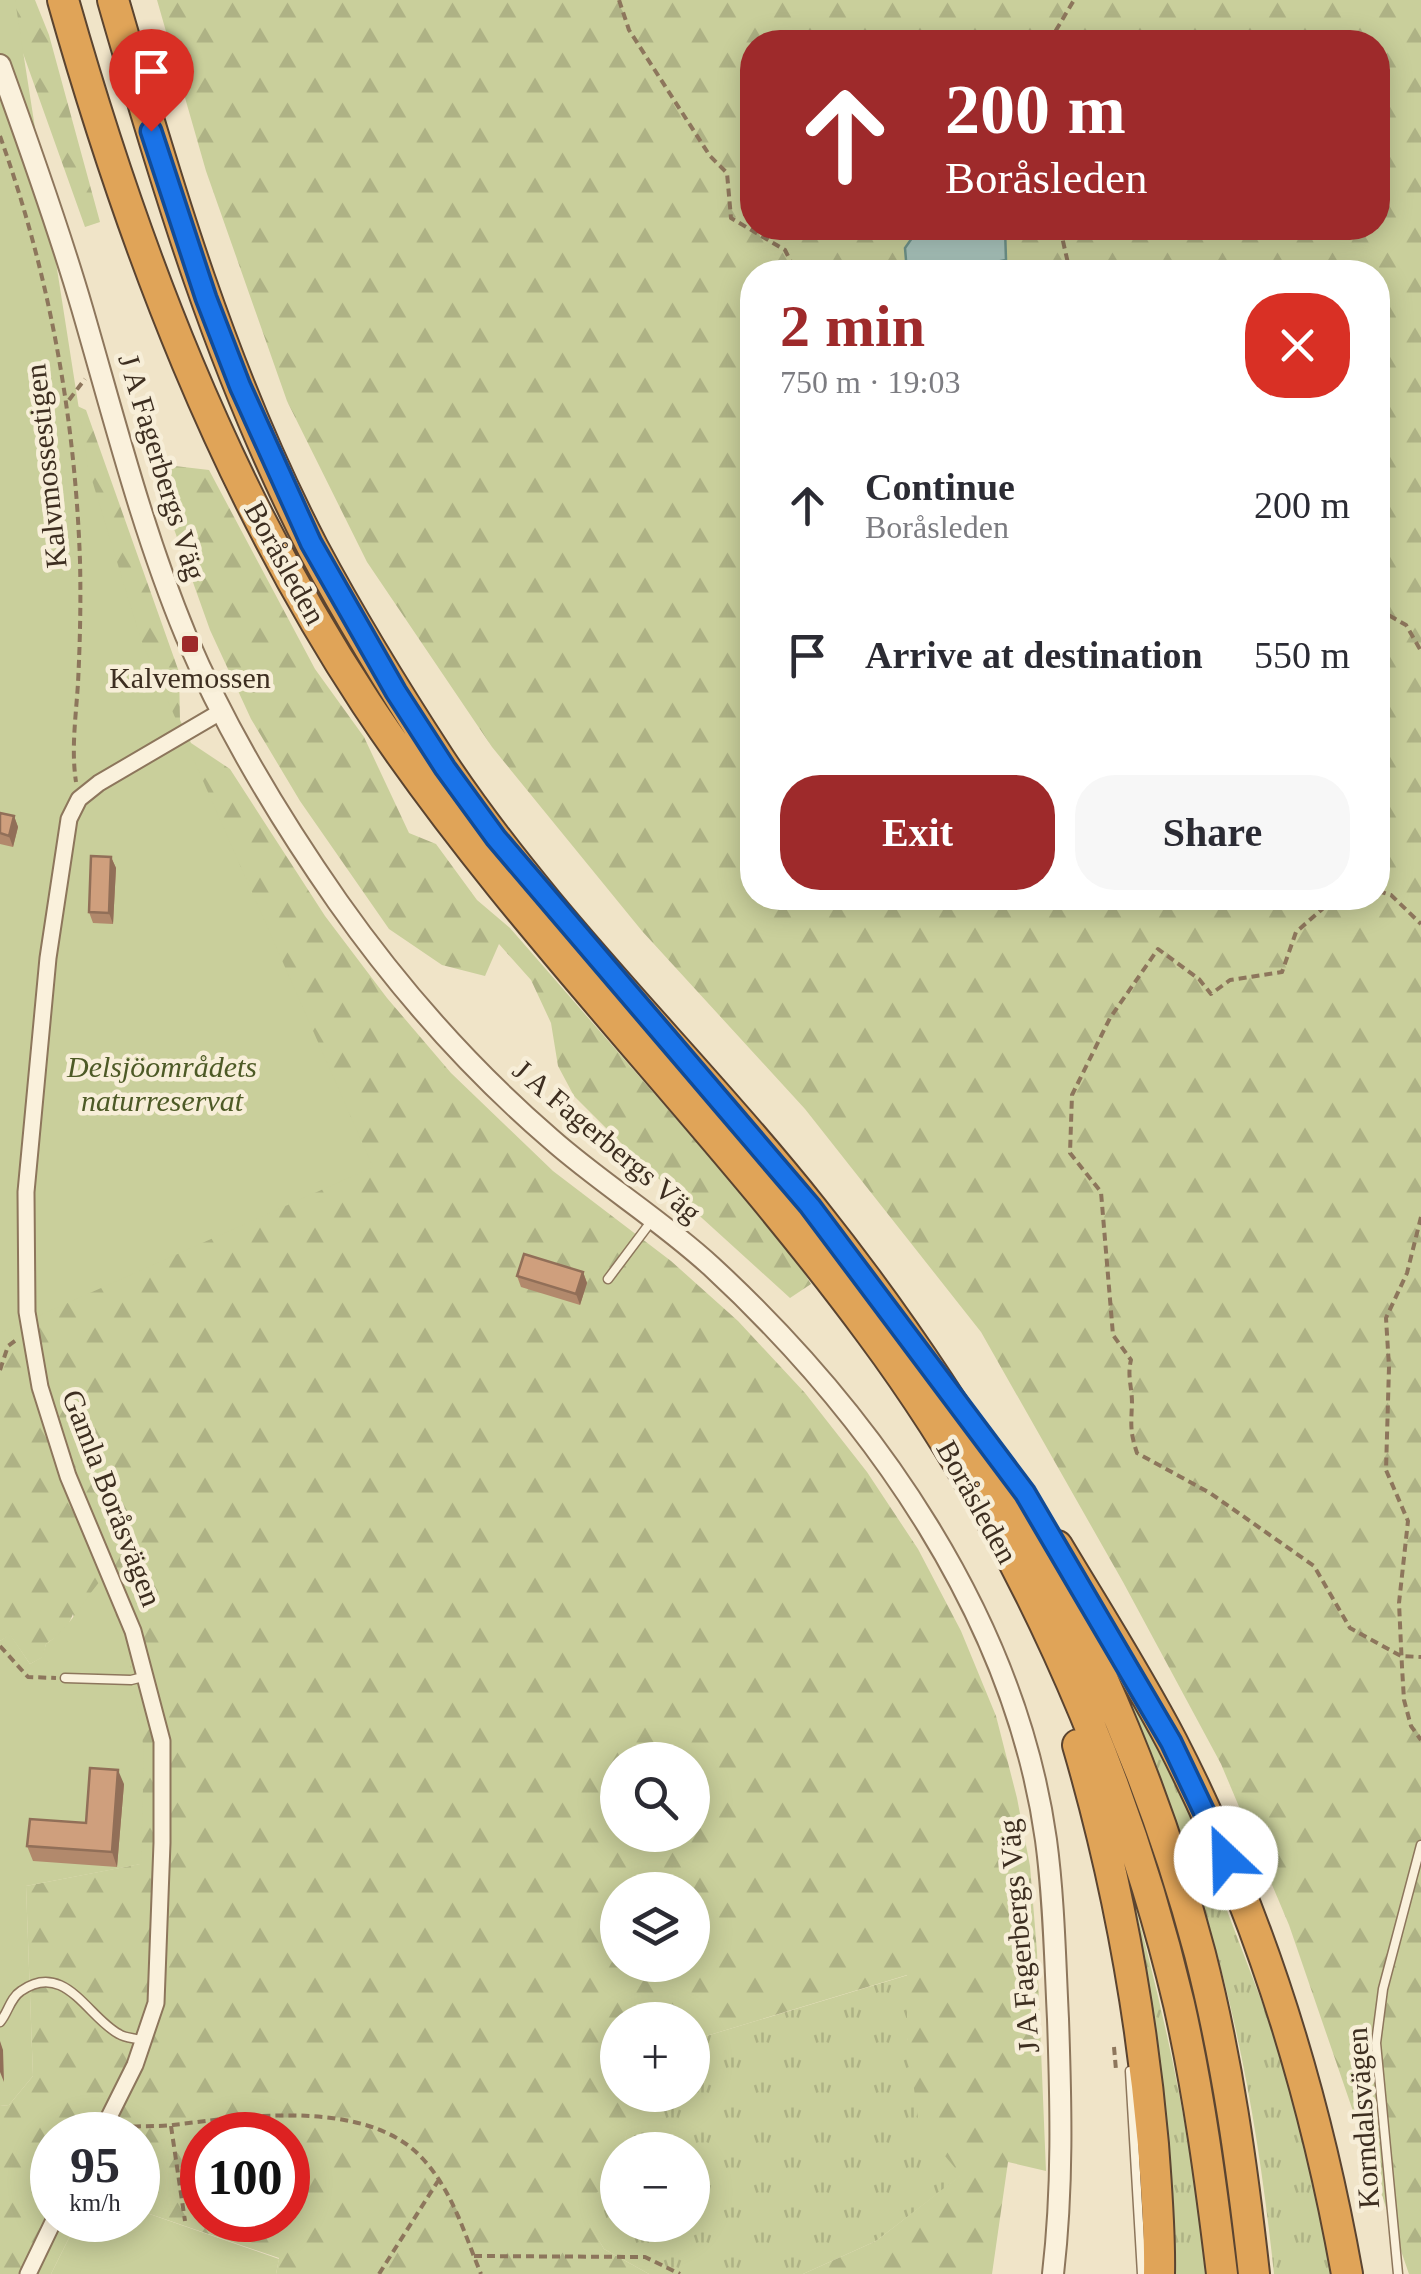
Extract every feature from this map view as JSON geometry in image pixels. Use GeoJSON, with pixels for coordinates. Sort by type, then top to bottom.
{"type":"FeatureCollection","features":[{"type":"Feature","properties":{"kind":"highway","name":"Boråsleden"},"geometry":{"type":"LineString","coordinates":[[63,0],[132,227],[180,349],[248,498],[362,697],[478,858],[729,1153],[873,1335],[970,1483],[1040,1616],[1109,1777],[1163,1947],[1208,2152],[1222,2274]]}},
{"type":"Feature","properties":{"kind":"highway","name":"Boråsleden"},"geometry":{"type":"LineString","coordinates":[[114,0],[170,194],[240,386],[311,543],[359,630],[445,768],[496,838],[810,1206],[942,1384],[1008,1494],[1061,1595],[1138,1763],[1200,1956],[1224,2059],[1254,2274]]}},
{"type":"Feature","properties":{"kind":"highway"},"geometry":{"type":"LineString","coordinates":[[942,1384],[1034,1508],[1154,1711],[1211,1825],[1269,1968],[1298,2058],[1347,2274]]}},
{"type":"Feature","properties":{"kind":"highway"},"geometry":{"type":"LineString","coordinates":[[1040,1616],[1110,1862],[1140,2028],[1153,2150],[1159,2274]]}},
{"type":"Feature","properties":{"kind":"street","name":"J A Fagerbergs Väg"},"geometry":{"type":"LineString","coordinates":[[0,65],[78,297],[165,580],[222,711],[269,797],[338,902],[411,999],[480,1076],[554,1143],[721,1275],[773,1327],[847,1412],[921,1515],[966,1595],[1024,1740],[1046,1837],[1062,2135],[1060,2214],[1053,2274]]}},
{"type":"Feature","properties":{"kind":"street"},"geometry":{"type":"LineString","coordinates":[[79,799],[222,711]]}},
{"type":"Feature","properties":{"kind":"street","name":"Gamla Boråsvägen"},"geometry":{"type":"LineString","coordinates":[[79,799],[69,818],[62,855],[42,1016],[26,1192],[26,1312],[40,1388],[68,1476],[133,1631],[162,1742],[156,2003],[145,2041],[111,2112]]}},
{"type":"Feature","properties":{"kind":"street"},"geometry":{"type":"LineString","coordinates":[[28,2274],[43,2242]]}},
{"type":"Feature","properties":{"kind":"lane"},"geometry":{"type":"LineString","coordinates":[[608,1279],[653,1220]]}},
{"type":"Feature","properties":{"kind":"lane"},"geometry":{"type":"LineString","coordinates":[[65,1678],[131,1680],[147,1676]]}},
{"type":"Feature","properties":{"kind":"lane","name":"Korndalsvägen"},"geometry":{"type":"LineString","coordinates":[[1398,2274],[1376,2043],[1383,1989],[1421,1845]]}},
{"type":"Feature","properties":{"kind":"lane"},"geometry":{"type":"LineString","coordinates":[[0,2022],[18,1992],[56,1984],[77,1994],[116,2033],[145,2041]]}},
{"type":"Feature","properties":{"kind":"lane"},"geometry":{"type":"LineString","coordinates":[[1140,2028],[1129,2052],[1142,2274]]}},
{"type":"Feature","properties":{"kind":"path"},"geometry":{"type":"LineString","coordinates":[[619,0],[629,30],[710,156],[727,172],[730,218],[740,224]]}},
{"type":"Feature","properties":{"kind":"path"},"geometry":{"type":"LineString","coordinates":[[1057,30],[1074,0]]}},
{"type":"Feature","properties":{"kind":"path","name":"Kalvmossestigen"},"geometry":{"type":"LineString","coordinates":[[0,136],[33,239],[67,404],[80,560],[80,646],[73,758],[79,799]]}},
{"type":"Feature","properties":{"kind":"path"},"geometry":{"type":"LineString","coordinates":[[768,240],[785,250],[790,260]]}},
{"type":"Feature","properties":{"kind":"path"},"geometry":{"type":"LineString","coordinates":[[67,404],[87,376]]}},
{"type":"Feature","properties":{"kind":"path"},"geometry":{"type":"LineString","coordinates":[[1390,615],[1406,625],[1421,650]]}},
{"type":"Feature","properties":{"kind":"path"},"geometry":{"type":"LineString","coordinates":[[1390,896],[1421,924]]}},
{"type":"Feature","properties":{"kind":"path"},"geometry":{"type":"LineString","coordinates":[[1322,910],[1296,932],[1282,972],[1230,980],[1211,994],[1200,979],[1158,949],[1110,1018],[1072,1095],[1070,1153],[1101,1192],[1113,1335],[1131,1360],[1129,1426],[1138,1453],[1210,1493],[1314,1566],[1350,1628],[1401,1656],[1421,1657]]}},
{"type":"Feature","properties":{"kind":"path"},"geometry":{"type":"LineString","coordinates":[[1421,1217],[1407,1273],[1386,1318],[1386,1470],[1408,1521],[1399,1602],[1404,1700],[1411,1726],[1421,1740]]}},
{"type":"Feature","properties":{"kind":"path"},"geometry":{"type":"LineString","coordinates":[[0,1370],[8,1346],[30,1330]]}},
{"type":"Feature","properties":{"kind":"path"},"geometry":{"type":"LineString","coordinates":[[0,1646],[28,1677],[65,1678]]}},
{"type":"Feature","properties":{"kind":"path"},"geometry":{"type":"LineString","coordinates":[[160,2125],[262,2116],[312,2116],[371,2124],[421,2156],[456,2206],[481,2274]]}},
{"type":"Feature","properties":{"kind":"path"},"geometry":{"type":"LineString","coordinates":[[171,2126],[180,2192]]}},
{"type":"Feature","properties":{"kind":"path"},"geometry":{"type":"LineString","coordinates":[[379,2274],[438,2181]]}},
{"type":"Feature","properties":{"kind":"path"},"geometry":{"type":"LineString","coordinates":[[474,2256],[645,2257],[680,2274]]}},
{"type":"Feature","properties":{"kind":"green space","name":"Delsjöområdets naturreservat"},"geometry":{"type":"Polygon","coordinates":[[[0,0],[15,0],[88,467],[141,640],[373,1167],[0,1333],[0,0]]]}},
{"type":"Feature","properties":{"kind":"green space"},"geometry":{"type":"Polygon","coordinates":[[[4,0],[35,0],[49,35],[100,222],[85,227],[4,0]]]}},
{"type":"Feature","properties":{"kind":"green space"},"geometry":{"type":"Polygon","coordinates":[[[157,0],[1421,0],[1421,2274],[1409,2274],[1289,1925],[1221,1764],[981,1332],[805,1109],[642,931],[492,747],[367,562],[287,401],[206,171],[157,0]]]}},
{"type":"Feature","properties":{"kind":"green space"},"geometry":{"type":"Polygon","coordinates":[[[0,155],[62,399],[86,410],[179,672],[180,720],[191,743],[230,769],[325,916],[451,1073],[553,1171],[671,1261],[738,1321],[805,1393],[867,1472],[918,1549],[961,1631],[996,1716],[1017,1798],[1030,1866],[1037,1952],[1046,2171],[1008,2162],[992,2274],[803,2274],[876,2241],[961,2175],[919,2125],[907,2038],[907,1975],[710,2035],[710,2002],[600,2002],[600,2112],[633,2112],[627,2132],[600,2132],[600,2189],[581,2209],[604,2249],[649,2274],[276,2274],[279,2258],[232,2242],[310,2242],[310,2112],[180,2112],[180,2224],[160,2217],[160,2112],[30,2112],[30,2242],[67,2242],[51,2274],[0,2274],[0,2106],[9,2105],[33,2076],[26,1886],[140,1864],[73,1614],[66,1630],[46,1644],[43,1657],[30,1664],[10,1635],[0,1641],[0,155]]]}},
{"type":"Feature","properties":{"kind":"green space"},"geometry":{"type":"Polygon","coordinates":[[[153,455],[175,466],[209,470],[315,669],[364,737],[409,833],[436,844],[477,900],[510,928],[712,1160],[796,1260],[811,1284],[790,1298],[574,1096],[558,1066],[551,1023],[531,980],[499,944],[485,976],[442,965],[389,929],[300,801],[251,719],[210,630],[153,455]]]}},
{"type":"Feature","properties":{"kind":"green space"},"geometry":{"type":"Polygon","coordinates":[[[101,1580],[126,1639],[144,1750],[141,1864],[26,1886],[33,2076],[9,2105],[0,2106],[0,1641],[10,1634],[30,1664],[42,1657],[46,1644],[69,1623],[101,1580]]]}},
{"type":"Feature","properties":{"kind":"green space"},"geometry":{"type":"Polygon","coordinates":[[[1115,1669],[1192,1819],[1273,2031],[1306,2145],[1333,2274],[1274,2274],[1253,2118],[1220,1965],[1185,1853],[1115,1669]]]}},
{"type":"Feature","properties":{"kind":"green space"},"geometry":{"type":"Polygon","coordinates":[[[1126,1871],[1174,2071],[1193,2172],[1205,2274],[1172,2274],[1126,1871]]]}},
{"type":"Feature","properties":{"kind":"green space"},"geometry":{"type":"Polygon","coordinates":[[[908,1975],[907,2038],[962,2175],[876,2241],[803,2274],[649,2274],[604,2249],[580,2209],[600,2188],[600,2242],[710,2242],[710,2132],[627,2132],[632,2112],[710,2112],[710,2035],[908,1975]]]}},
{"type":"Feature","properties":{"kind":"green space"},"geometry":{"type":"Polygon","coordinates":[[[160,2218],[180,2225],[180,2242],[230,2242],[279,2259],[276,2274],[51,2274],[67,2242],[160,2242],[160,2218]]]}},
{"type":"Feature","properties":{"kind":"water"},"geometry":{"type":"Polygon","coordinates":[[[911,240],[1005,240],[1006,260],[906,260],[905,248],[911,240]]]}},
{"type":"Feature","properties":{"kind":"building"},"geometry":{"type":"Polygon","coordinates":[[[0,813],[14,816],[9,836],[0,833],[0,813]]]}},
{"type":"Feature","properties":{"kind":"building"},"geometry":{"type":"Polygon","coordinates":[[[91,856],[111,857],[109,913],[89,912],[91,856]]]}},
{"type":"Feature","properties":{"kind":"building"},"geometry":{"type":"Polygon","coordinates":[[[524,1254],[583,1272],[576,1294],[517,1276],[524,1254]]]}},
{"type":"Feature","properties":{"kind":"building"},"geometry":{"type":"Polygon","coordinates":[[[90,1768],[118,1770],[112,1852],[27,1846],[30,1819],[86,1823],[90,1768]]]}},
{"type":"Feature","properties":{"kind":"place","name":"Kalvemossen"},"geometry":{"type":"Point","coordinates":[190,644]}},
{"type":"Feature","properties":{"kind":"route"},"geometry":{"type":"LineString","coordinates":[[151,131],[206,298],[240,386],[311,543],[396,692],[496,838],[810,1206],[1025,1493],[1171,1742],[1226,1858]]}}]}
